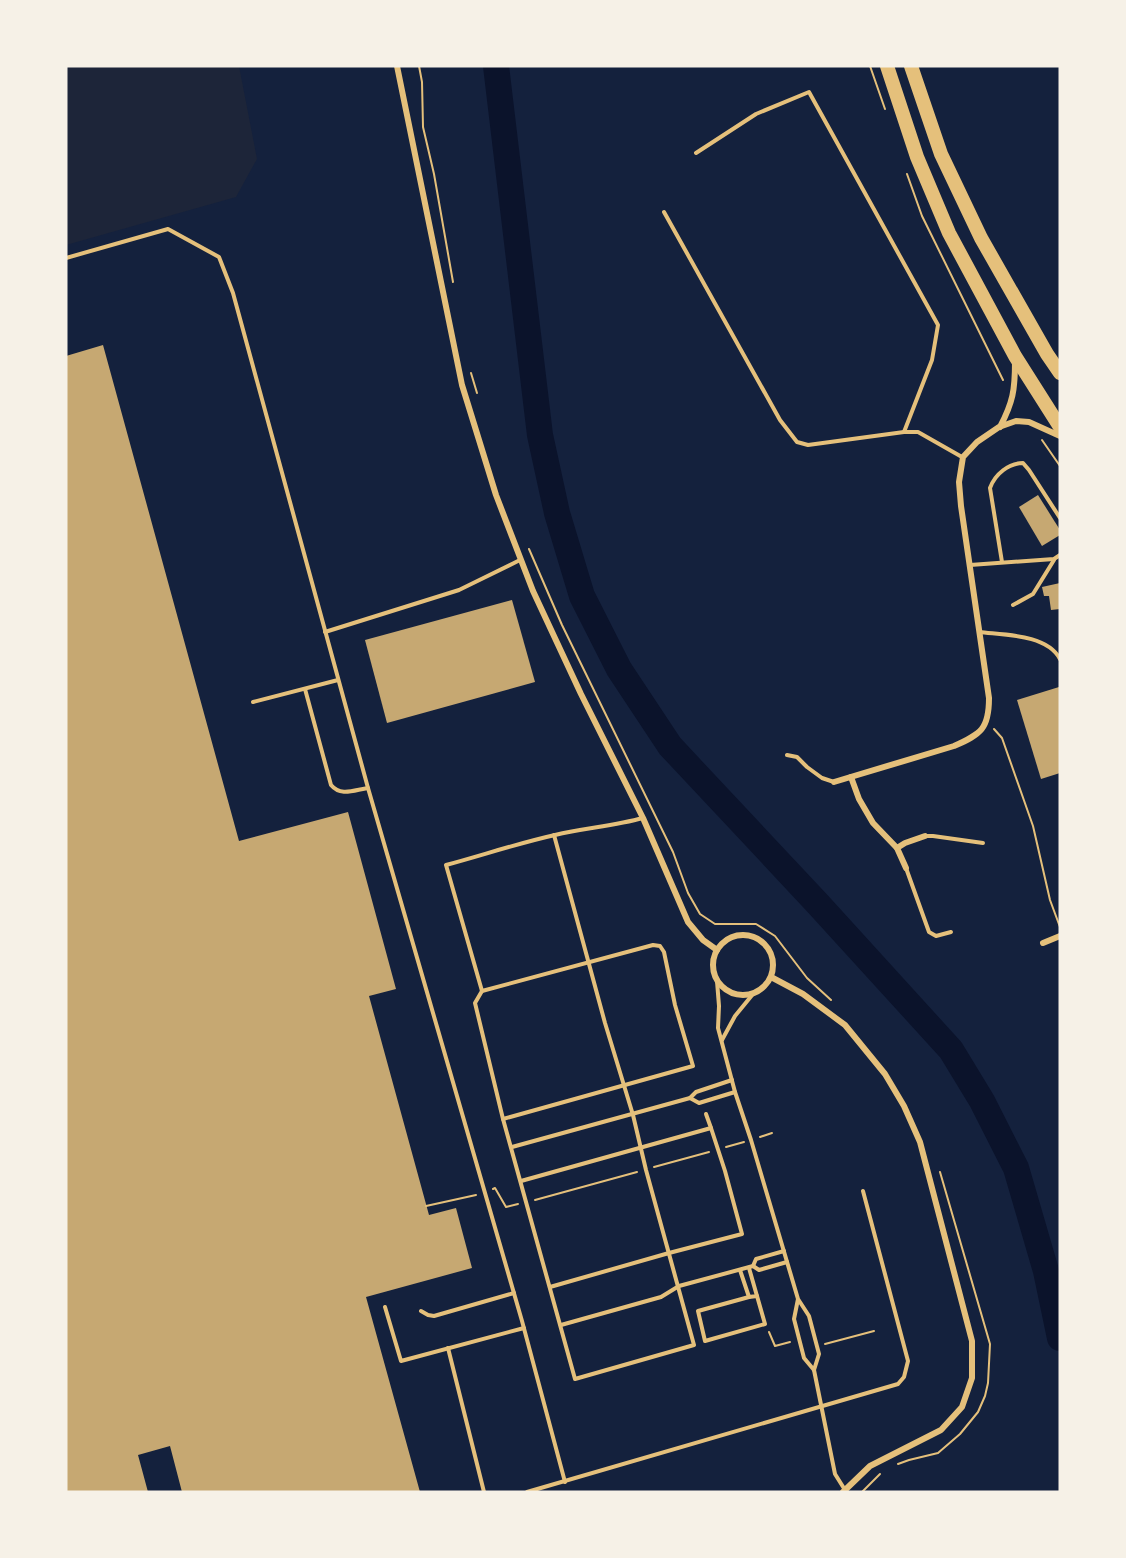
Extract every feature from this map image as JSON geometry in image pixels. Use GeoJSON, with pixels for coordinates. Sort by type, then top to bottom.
{"type":"FeatureCollection","features":[{"type":"Feature","properties":{"kind":"main road"},"geometry":{"type":"LineString","coordinates":[[886,66],[917,157],[949,233],[1015,356],[1060,428]]}},
{"type":"Feature","properties":{"kind":"main road"},"geometry":{"type":"LineString","coordinates":[[911,66],[941,154],[981,238],[1060,373]]}},
{"type":"Feature","properties":{"kind":"street"},"geometry":{"type":"LineString","coordinates":[[397,66],[462,385],[496,495],[533,591],[643,818],[688,922],[703,940],[717,950]]}},
{"type":"Feature","properties":{"kind":"street"},"geometry":{"type":"LineString","coordinates":[[999,427],[1009,409],[1014,393],[1015,356]]}},
{"type":"Feature","properties":{"kind":"street"},"geometry":{"type":"LineString","coordinates":[[834,782],[954,746],[976,735],[986,723],[989,715],[989,698],[978,632],[959,482],[963,457],[977,442],[999,427],[1016,421],[1029,422],[1060,436]]}},
{"type":"Feature","properties":{"kind":"street"},"geometry":{"type":"LineString","coordinates":[[851,777],[859,799],[873,823],[897,848],[906,868]]}},
{"type":"Feature","properties":{"kind":"street"},"geometry":{"type":"LineString","coordinates":[[897,848],[925,836]]}},
{"type":"Feature","properties":{"kind":"street"},"geometry":{"type":"LineString","coordinates":[[739,935],[757,938],[770,950],[773,959],[774,968],[767,984],[761,990],[743,996],[733,994],[724,988],[717,981],[713,971],[713,960],[717,950],[722,943],[739,935]]}},
{"type":"Feature","properties":{"kind":"street"},"geometry":{"type":"LineString","coordinates":[[1043,943],[1060,936]]}},
{"type":"Feature","properties":{"kind":"street"},"geometry":{"type":"LineString","coordinates":[[771,977],[803,994],[845,1025],[885,1074],[904,1106],[920,1142],[972,1341],[972,1378],[962,1407],[941,1430],[870,1466],[844,1491]]}},
{"type":"Feature","properties":{"kind":"lane"},"geometry":{"type":"LineString","coordinates":[[696,153],[756,114],[809,92],[938,325],[932,360],[903,432]]}},
{"type":"Feature","properties":{"kind":"lane"},"geometry":{"type":"LineString","coordinates":[[664,212],[780,420],[797,442],[808,445],[918,432],[963,457]]}},
{"type":"Feature","properties":{"kind":"lane"},"geometry":{"type":"LineString","coordinates":[[66,258],[168,229],[219,257],[233,293],[368,788],[524,1328],[565,1482]]}},
{"type":"Feature","properties":{"kind":"lane"},"geometry":{"type":"LineString","coordinates":[[1002,562],[990,488],[997,474],[1015,463],[1023,463],[1060,518]]}},
{"type":"Feature","properties":{"kind":"lane"},"geometry":{"type":"LineString","coordinates":[[1013,605],[1033,594],[1054,560],[1060,555]]}},
{"type":"Feature","properties":{"kind":"lane"},"geometry":{"type":"LineString","coordinates":[[325,632],[459,590],[520,560]]}},
{"type":"Feature","properties":{"kind":"lane"},"geometry":{"type":"LineString","coordinates":[[970,565],[1054,560]]}},
{"type":"Feature","properties":{"kind":"lane"},"geometry":{"type":"LineString","coordinates":[[978,632],[1031,638],[1048,645],[1060,659]]}},
{"type":"Feature","properties":{"kind":"lane"},"geometry":{"type":"LineString","coordinates":[[253,702],[338,680]]}},
{"type":"Feature","properties":{"kind":"lane"},"geometry":{"type":"LineString","coordinates":[[305,689],[334,790],[340,792],[368,788]]}},
{"type":"Feature","properties":{"kind":"lane"},"geometry":{"type":"LineString","coordinates":[[787,755],[797,757],[822,778],[834,782]]}},
{"type":"Feature","properties":{"kind":"lane"},"geometry":{"type":"LineString","coordinates":[[482,991],[446,865],[555,835],[643,818]]}},
{"type":"Feature","properties":{"kind":"lane"},"geometry":{"type":"LineString","coordinates":[[503,1119],[623,1085],[693,1066],[675,1005],[664,952],[660,946],[653,945],[589,962],[482,991],[475,1003],[503,1119],[575,1379],[694,1346],[633,1115],[623,1085],[589,962],[555,835]]}},
{"type":"Feature","properties":{"kind":"lane"},"geometry":{"type":"LineString","coordinates":[[925,836],[983,843]]}},
{"type":"Feature","properties":{"kind":"lane"},"geometry":{"type":"LineString","coordinates":[[906,868],[929,932],[936,936],[951,932]]}},
{"type":"Feature","properties":{"kind":"lane"},"geometry":{"type":"LineString","coordinates":[[717,981],[718,1028],[735,1092],[798,1299],[808,1316],[819,1354],[814,1370],[835,1474],[844,1491]]}},
{"type":"Feature","properties":{"kind":"lane"},"geometry":{"type":"LineString","coordinates":[[722,1041],[735,1016],[753,994]]}},
{"type":"Feature","properties":{"kind":"lane"},"geometry":{"type":"LineString","coordinates":[[512,1147],[690,1098],[696,1092],[732,1080]]}},
{"type":"Feature","properties":{"kind":"lane"},"geometry":{"type":"LineString","coordinates":[[690,1098],[699,1103],[735,1092]]}},
{"type":"Feature","properties":{"kind":"lane"},"geometry":{"type":"LineString","coordinates":[[550,1287],[742,1234],[719,1149],[706,1114]]}},
{"type":"Feature","properties":{"kind":"lane"},"geometry":{"type":"LineString","coordinates":[[521,1181],[711,1128]]}},
{"type":"Feature","properties":{"kind":"lane"},"geometry":{"type":"LineString","coordinates":[[527,1492],[898,1384],[904,1377],[908,1361],[864,1191]]}},
{"type":"Feature","properties":{"kind":"lane"},"geometry":{"type":"LineString","coordinates":[[757,1296],[698,1311],[705,1341],[765,1324],[751,1267],[756,1259],[784,1251]]}},
{"type":"Feature","properties":{"kind":"lane"},"geometry":{"type":"LineString","coordinates":[[561,1325],[661,1297],[679,1286],[751,1267],[759,1270],[788,1262]]}},
{"type":"Feature","properties":{"kind":"lane"},"geometry":{"type":"LineString","coordinates":[[740,1270],[749,1298]]}},
{"type":"Feature","properties":{"kind":"lane"},"geometry":{"type":"LineString","coordinates":[[421,1311],[434,1316],[514,1293]]}},
{"type":"Feature","properties":{"kind":"lane"},"geometry":{"type":"LineString","coordinates":[[798,1299],[794,1319],[804,1358],[814,1370]]}},
{"type":"Feature","properties":{"kind":"lane"},"geometry":{"type":"LineString","coordinates":[[385,1307],[401,1361],[524,1328]]}},
{"type":"Feature","properties":{"kind":"lane"},"geometry":{"type":"LineString","coordinates":[[448,1348],[484,1492]]}},
{"type":"Feature","properties":{"kind":"path"},"geometry":{"type":"LineString","coordinates":[[419,66],[422,82],[423,127],[434,174],[453,282]]}},
{"type":"Feature","properties":{"kind":"path"},"geometry":{"type":"LineString","coordinates":[[870,66],[885,109]]}},
{"type":"Feature","properties":{"kind":"path"},"geometry":{"type":"LineString","coordinates":[[907,173],[922,216],[1004,381]]}},
{"type":"Feature","properties":{"kind":"path"},"geometry":{"type":"LineString","coordinates":[[471,373],[477,395]]}},
{"type":"Feature","properties":{"kind":"path"},"geometry":{"type":"LineString","coordinates":[[1043,440],[1060,466]]}},
{"type":"Feature","properties":{"kind":"path"},"geometry":{"type":"LineString","coordinates":[[527,544],[562,625],[673,852],[688,893],[700,914],[715,924],[756,924],[775,936],[807,978],[837,1006]]}},
{"type":"Feature","properties":{"kind":"path"},"geometry":{"type":"LineString","coordinates":[[986,723],[998,731],[1006,749],[1032,826],[1050,900],[1060,927]]}},
{"type":"Feature","properties":{"kind":"path"},"geometry":{"type":"LineString","coordinates":[[426,1206],[485,1193],[495,1188],[506,1207],[527,1203],[772,1133]]}},
{"type":"Feature","properties":{"kind":"path"},"geometry":{"type":"LineString","coordinates":[[892,1467],[938,1453],[960,1434],[978,1412],[988,1383],[990,1344],[940,1171]]}},
{"type":"Feature","properties":{"kind":"path"},"geometry":{"type":"LineString","coordinates":[[862,1492],[883,1471]]}},
{"type":"Feature","properties":{"kind":"shaded area"},"geometry":{"type":"Polygon","coordinates":[[[66,66],[239,66],[257,159],[236,197],[66,245],[66,66]]]}},
{"type":"Feature","properties":{"kind":"building"},"geometry":{"type":"Polygon","coordinates":[[[103,345],[239,841],[348,812],[396,989],[369,996],[429,1215],[456,1208],[472,1268],[366,1297],[420,1492],[182,1492],[170,1446],[138,1455],[148,1492],[66,1492],[66,356],[103,345]]]}},
{"type":"Feature","properties":{"kind":"building"},"geometry":{"type":"Polygon","coordinates":[[[1038,495],[1060,530],[1060,535],[1042,546],[1019,507],[1038,495]]]}},
{"type":"Feature","properties":{"kind":"building"},"geometry":{"type":"Polygon","coordinates":[[[1060,583],[1060,609],[1051,610],[1049,596],[1044,596],[1042,587],[1060,583]]]}},
{"type":"Feature","properties":{"kind":"building"},"geometry":{"type":"Polygon","coordinates":[[[512,600],[535,682],[387,723],[365,640],[512,600]]]}},
{"type":"Feature","properties":{"kind":"building"},"geometry":{"type":"Polygon","coordinates":[[[1059,687],[1060,773],[1041,779],[1017,700],[1059,687]]]}},
{"type":"Feature","properties":{"kind":"waterway"},"geometry":{"type":"LineString","coordinates":[[496,66],[540,435],[557,513],[582,596],[619,669],[670,746],[951,1050],[982,1101],[1016,1168],[1046,1271],[1060,1338]]}}]}
